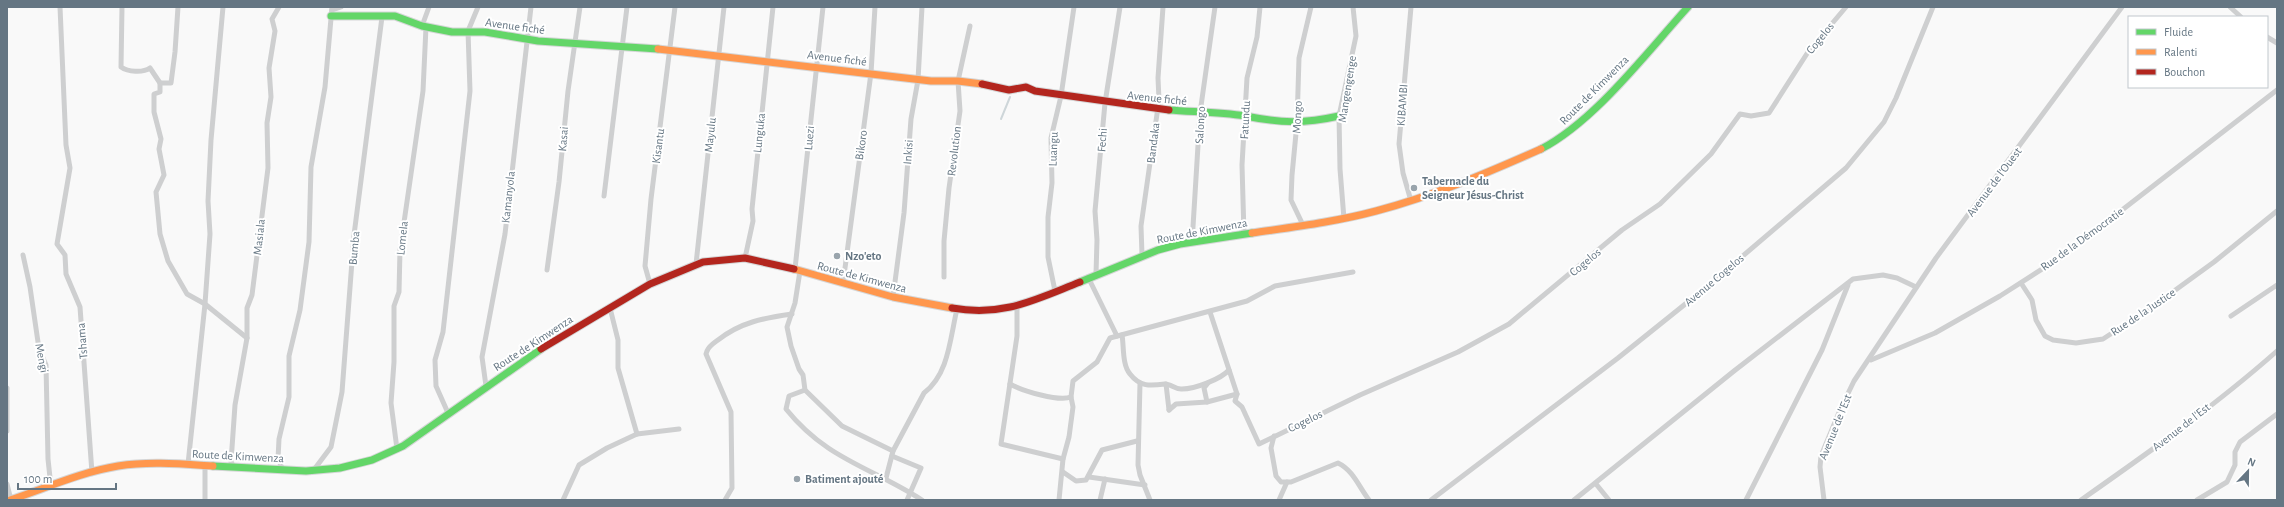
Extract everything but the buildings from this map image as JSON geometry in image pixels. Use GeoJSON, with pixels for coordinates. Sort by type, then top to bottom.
{"type":"FeatureCollection","features":[{"type":"Feature","properties":{"kind":"street","name":"Tshama"},"geometry":{"type":"LineString","coordinates":[[60,7],[66,144],[70,167],[57,244],[65,255],[66,272],[80,307],[92,473]]}},
{"type":"Feature","properties":{"kind":"street"},"geometry":{"type":"LineString","coordinates":[[122,7],[121,67],[131,71],[150,68],[160,83],[160,92],[154,94],[154,112],[161,139],[159,149],[164,175],[156,192],[160,234],[168,261],[186,293],[205,304],[248,338]]}},
{"type":"Feature","properties":{"kind":"street"},"geometry":{"type":"LineString","coordinates":[[160,83],[171,83],[178,7]]}},
{"type":"Feature","properties":{"kind":"street"},"geometry":{"type":"LineString","coordinates":[[188,464],[205,304],[210,234],[208,200],[211,140],[223,7]]}},
{"type":"Feature","properties":{"kind":"street","name":"Masiala"},"geometry":{"type":"LineString","coordinates":[[234,467],[231,462],[235,405],[248,338],[247,308],[252,295],[268,168],[266,123],[271,97],[269,68],[275,31],[272,19],[279,7]]}},
{"type":"Feature","properties":{"kind":"street"},"geometry":{"type":"LineString","coordinates":[[283,470],[278,459],[280,439],[289,397],[289,356],[300,310],[309,242],[311,167],[325,87],[332,11],[341,7]]}},
{"type":"Feature","properties":{"kind":"street","name":"Lomela"},"geometry":{"type":"LineString","coordinates":[[397,449],[390,403],[394,362],[394,306],[399,292],[400,250],[423,91],[424,27],[429,7]]}},
{"type":"Feature","properties":{"kind":"street"},"geometry":{"type":"LineString","coordinates":[[448,413],[436,386],[435,360],[443,332],[470,91],[468,31],[478,7]]}},
{"type":"Feature","properties":{"kind":"street","name":"Kamanyola"},"geometry":{"type":"LineString","coordinates":[[486,386],[482,357],[505,234],[531,7]]}},
{"type":"Feature","properties":{"kind":"street","name":"Kasai"},"geometry":{"type":"LineString","coordinates":[[547,270],[559,182],[568,90],[580,7]]}},
{"type":"Feature","properties":{"kind":"street"},"geometry":{"type":"LineString","coordinates":[[604,196],[626,7]]}},
{"type":"Feature","properties":{"kind":"street","name":"Kisantu"},"geometry":{"type":"LineString","coordinates":[[650,284],[645,266],[675,7]]}},
{"type":"Feature","properties":{"kind":"street","name":"Mayulu"},"geometry":{"type":"LineString","coordinates":[[696,264],[724,7]]}},
{"type":"Feature","properties":{"kind":"street","name":"Lunguka"},"geometry":{"type":"LineString","coordinates":[[745,258],[754,220],[752,209],[773,7]]}},
{"type":"Feature","properties":{"kind":"street","name":"Luezi"},"geometry":{"type":"LineString","coordinates":[[805,390],[803,375],[799,369],[791,346],[787,327],[792,314],[797,270],[823,7]]}},
{"type":"Feature","properties":{"kind":"street","name":"Bikoro"},"geometry":{"type":"LineString","coordinates":[[842,283],[871,73],[875,7]]}},
{"type":"Feature","properties":{"kind":"street","name":"Inkisi"},"geometry":{"type":"LineString","coordinates":[[893,297],[904,213],[911,119],[918,80],[922,7]]}},
{"type":"Feature","properties":{"kind":"street","name":"Luangu"},"geometry":{"type":"LineString","coordinates":[[1054,291],[1048,256],[1048,217],[1052,184],[1051,138],[1061,96],[1074,7]]}},
{"type":"Feature","properties":{"kind":"street","name":"Fechi"},"geometry":{"type":"LineString","coordinates":[[1096,274],[1097,240],[1094,211],[1105,103],[1120,7]]}},
{"type":"Feature","properties":{"kind":"street","name":"Bandaka"},"geometry":{"type":"LineString","coordinates":[[1142,255],[1141,226],[1157,109],[1163,7]]}},
{"type":"Feature","properties":{"kind":"street","name":"Salongo"},"geometry":{"type":"LineString","coordinates":[[1192,243],[1200,113],[1215,7]]}},
{"type":"Feature","properties":{"kind":"street","name":"Fatundu"},"geometry":{"type":"LineString","coordinates":[[1244,234],[1242,165],[1247,78],[1257,37],[1260,7]]}},
{"type":"Feature","properties":{"kind":"street","name":"Mongo"},"geometry":{"type":"LineString","coordinates":[[1303,225],[1291,200],[1297,123],[1299,58],[1311,7]]}},
{"type":"Feature","properties":{"kind":"street","name":"Mangengenge"},"geometry":{"type":"LineString","coordinates":[[1344,219],[1340,169],[1340,116],[1356,36],[1353,7]]}},
{"type":"Feature","properties":{"kind":"street","name":"KIBAMBI"},"geometry":{"type":"LineString","coordinates":[[1411,7],[1399,144],[1403,173],[1411,201]]}},
{"type":"Feature","properties":{"kind":"street","name":"Route de Kimwenza"},"geometry":{"type":"LineString","coordinates":[[11,500],[109,467],[133,464],[188,464],[313,472],[380,459],[397,449],[548,344],[650,284],[696,264],[745,258],[797,270],[893,297],[957,309],[1003,310],[1017,307],[1142,255],[1180,244],[1344,219],[1411,201],[1489,172],[1543,148],[1563,136],[1575,127],[1605,98],[1688,7]]}},
{"type":"Feature","properties":{"kind":"street","name":"Cogelos"},"geometry":{"type":"LineString","coordinates":[[1237,394],[1235,401],[1242,407],[1259,444],[1360,395],[1458,352],[1509,324],[1622,230],[1660,204],[1710,154],[1740,114],[1751,116],[1769,113],[1808,52],[1846,7]]}},
{"type":"Feature","properties":{"kind":"street","name":"Avenue Cogelos"},"geometry":{"type":"LineString","coordinates":[[1432,500],[1618,358],[1704,289],[1846,168],[1884,122],[1896,98],[1933,7]]}},
{"type":"Feature","properties":{"kind":"street","name":"Avenue de l'Ouest"},"geometry":{"type":"LineString","coordinates":[[1870,360],[1916,287],[2122,7]]}},
{"type":"Feature","properties":{"kind":"street"},"geometry":{"type":"LineString","coordinates":[[2230,7],[2239,16]]}},
{"type":"Feature","properties":{"kind":"street","name":"Avenue fiché"},"geometry":{"type":"LineString","coordinates":[[332,11],[382,17],[395,16],[424,27],[459,33],[468,31],[527,40],[669,50],[871,73],[918,80],[958,81],[995,86],[1008,90],[1026,87],[1035,91],[1061,96],[1157,109],[1245,116],[1253,119],[1297,123],[1340,116]]}},
{"type":"Feature","properties":{"kind":"street","name":"Bumba"},"geometry":{"type":"LineString","coordinates":[[313,472],[332,448],[342,392],[354,235],[382,17]]}},
{"type":"Feature","properties":{"kind":"street","name":"Revolution"},"geometry":{"type":"LineString","coordinates":[[944,277],[944,241],[948,188],[960,111],[958,81],[970,26]]}},
{"type":"Feature","properties":{"kind":"street"},"geometry":{"type":"LineString","coordinates":[[2268,38],[2277,43]]}},
{"type":"Feature","properties":{"kind":"street","name":"Rue de la Démocratie"},"geometry":{"type":"LineString","coordinates":[[1870,360],[1935,333],[2021,283],[2064,255],[2277,90]]}},
{"type":"Feature","properties":{"kind":"street","name":"Rue de la Justice"},"geometry":{"type":"LineString","coordinates":[[2021,283],[2032,300],[2036,320],[2045,336],[2053,340],[2076,343],[2103,339],[2158,303],[2220,258],[2277,212]]}},
{"type":"Feature","properties":{"kind":"street","name":"Mengi"},"geometry":{"type":"LineString","coordinates":[[23,255],[30,287],[39,349],[46,364],[51,487]]}},
{"type":"Feature","properties":{"kind":"street"},"geometry":{"type":"LineString","coordinates":[[1058,500],[1063,472],[1063,459],[1069,437],[1073,408],[1071,397],[1075,378],[1097,362],[1107,342],[1120,335],[1247,301],[1275,286],[1353,272]]}},
{"type":"Feature","properties":{"kind":"street"},"geometry":{"type":"LineString","coordinates":[[1574,500],[1596,484],[1734,372],[1848,285],[1853,279],[1862,276],[1883,275],[1897,278],[1916,287]]}},
{"type":"Feature","properties":{"kind":"street"},"geometry":{"type":"LineString","coordinates":[[1088,277],[1120,335],[1127,369],[1130,375],[1140,383],[1152,387],[1166,384],[1182,390],[1209,382]]}},
{"type":"Feature","properties":{"kind":"street"},"geometry":{"type":"LineString","coordinates":[[1746,500],[1822,350],[1848,285]]}},
{"type":"Feature","properties":{"kind":"street"},"geometry":{"type":"LineString","coordinates":[[2231,316],[2277,285]]}},
{"type":"Feature","properties":{"kind":"street"},"geometry":{"type":"LineString","coordinates":[[1017,307],[1017,336],[1001,444],[1009,448],[1063,459]]}},
{"type":"Feature","properties":{"kind":"street"},"geometry":{"type":"LineString","coordinates":[[610,308],[618,340],[618,368],[637,434]]}},
{"type":"Feature","properties":{"kind":"street"},"geometry":{"type":"LineString","coordinates":[[880,478],[886,478],[893,454],[924,392],[930,388],[943,371],[957,309]]}},
{"type":"Feature","properties":{"kind":"street"},"geometry":{"type":"LineString","coordinates":[[1166,384],[1169,410],[1176,404],[1207,402],[1237,394],[1210,312]]}},
{"type":"Feature","properties":{"kind":"street"},"geometry":{"type":"LineString","coordinates":[[725,500],[732,488],[731,412],[706,354],[707,351],[731,330],[740,325],[763,318],[792,314]]}},
{"type":"Feature","properties":{"kind":"street","name":"Avenue de l'Est"},"geometry":{"type":"LineString","coordinates":[[2081,500],[2142,457],[2251,374],[2277,351]]}},
{"type":"Feature","properties":{"kind":"street","name":"Avenue de l'Est"},"geometry":{"type":"LineString","coordinates":[[1824,500],[1820,467],[1821,456],[1846,396],[1860,372],[1870,360]]}},
{"type":"Feature","properties":{"kind":"street"},"geometry":{"type":"LineString","coordinates":[[1207,402],[1204,385],[1224,375],[1229,370]]}},
{"type":"Feature","properties":{"kind":"street"},"geometry":{"type":"LineString","coordinates":[[1140,383],[1138,441],[1140,474],[1150,500]]}},
{"type":"Feature","properties":{"kind":"street"},"geometry":{"type":"LineString","coordinates":[[1010,384],[1044,395],[1065,399],[1071,397]]}},
{"type":"Feature","properties":{"kind":"street"},"geometry":{"type":"LineString","coordinates":[[7,388],[7,431]]}},
{"type":"Feature","properties":{"kind":"street"},"geometry":{"type":"LineString","coordinates":[[907,500],[911,492],[921,468],[842,426],[805,390],[789,396],[786,409],[801,428],[828,449],[880,478],[911,492],[922,500]]}},
{"type":"Feature","properties":{"kind":"street"},"geometry":{"type":"LineString","coordinates":[[2197,500],[2227,482],[2235,465],[2235,452],[2240,442],[2277,414]]}},
{"type":"Feature","properties":{"kind":"street"},"geometry":{"type":"LineString","coordinates":[[564,500],[579,465],[607,448],[637,434],[679,429]]}},
{"type":"Feature","properties":{"kind":"street"},"geometry":{"type":"LineString","coordinates":[[1274,436],[1271,448],[1276,476],[1281,482],[1294,482],[1338,463],[1351,471],[1356,483],[1369,500]]}},
{"type":"Feature","properties":{"kind":"street"},"geometry":{"type":"LineString","coordinates":[[1063,472],[1076,481],[1086,480],[1089,477],[1096,458],[1102,450],[1138,441]]}},
{"type":"Feature","properties":{"kind":"street"},"geometry":{"type":"LineString","coordinates":[[205,466],[205,500]]}},
{"type":"Feature","properties":{"kind":"street"},"geometry":{"type":"LineString","coordinates":[[1089,477],[1145,485]]}},
{"type":"Feature","properties":{"kind":"street"},"geometry":{"type":"LineString","coordinates":[[1100,500],[1105,479]]}},
{"type":"Feature","properties":{"kind":"street"},"geometry":{"type":"LineString","coordinates":[[1279,500],[1287,482]]}},
{"type":"Feature","properties":{"kind":"street"},"geometry":{"type":"LineString","coordinates":[[7,484],[11,500]]}},
{"type":"Feature","properties":{"kind":"street"},"geometry":{"type":"LineString","coordinates":[[1596,484],[1609,500]]}},
{"type":"Feature","properties":{"kind":"waterway"},"geometry":{"type":"LineString","coordinates":[[1001,119],[1010,97]]}},
{"type":"Feature","properties":{"kind":"traffic: fast"},"geometry":{"type":"LineString","coordinates":[[1541,149],[1561,137],[1600,104],[1638,64],[1688,7]]}},
{"type":"Feature","properties":{"kind":"traffic: fast"},"geometry":{"type":"LineString","coordinates":[[331,16],[395,16],[422,26],[452,32],[485,32],[538,41],[658,49]]}},
{"type":"Feature","properties":{"kind":"traffic: fast"},"geometry":{"type":"LineString","coordinates":[[1169,110],[1226,114],[1292,122],[1326,119],[1339,116]]}},
{"type":"Feature","properties":{"kind":"traffic: fast"},"geometry":{"type":"LineString","coordinates":[[1080,282],[1158,250],[1180,244],[1252,233]]}},
{"type":"Feature","properties":{"kind":"traffic: fast"},"geometry":{"type":"LineString","coordinates":[[213,466],[306,471],[340,468],[372,460],[403,446],[541,349]]}},
{"type":"Feature","properties":{"kind":"traffic: slow"},"geometry":{"type":"LineString","coordinates":[[658,49],[931,81],[958,81],[982,84]]}},
{"type":"Feature","properties":{"kind":"traffic: slow"},"geometry":{"type":"LineString","coordinates":[[1252,233],[1314,224],[1397,205],[1460,183],[1541,149]]}},
{"type":"Feature","properties":{"kind":"traffic: slow"},"geometry":{"type":"LineString","coordinates":[[794,269],[893,297],[952,308]]}},
{"type":"Feature","properties":{"kind":"traffic: slow"},"geometry":{"type":"LineString","coordinates":[[10,500],[77,476],[118,466],[154,463],[213,466]]}},
{"type":"Feature","properties":{"kind":"traffic: jam"},"geometry":{"type":"LineString","coordinates":[[982,84],[1009,90],[1026,87],[1035,91],[1169,110]]}},
{"type":"Feature","properties":{"kind":"traffic: jam"},"geometry":{"type":"LineString","coordinates":[[541,349],[650,284],[703,262],[745,258],[794,269]]}},
{"type":"Feature","properties":{"kind":"traffic: jam"},"geometry":{"type":"LineString","coordinates":[[952,308],[987,310],[1018,305],[1033,301],[1080,282]]}},
{"type":"Feature","properties":{"kind":"place","name":"Tabernacle du Seigneur Jésus-Christ"},"geometry":{"type":"Point","coordinates":[1414,188]}},
{"type":"Feature","properties":{"kind":"place","name":"Nzo'eto"},"geometry":{"type":"Point","coordinates":[837,256]}},
{"type":"Feature","properties":{"kind":"place","name":"Batiment ajouté"},"geometry":{"type":"Point","coordinates":[797,479]}}]}
